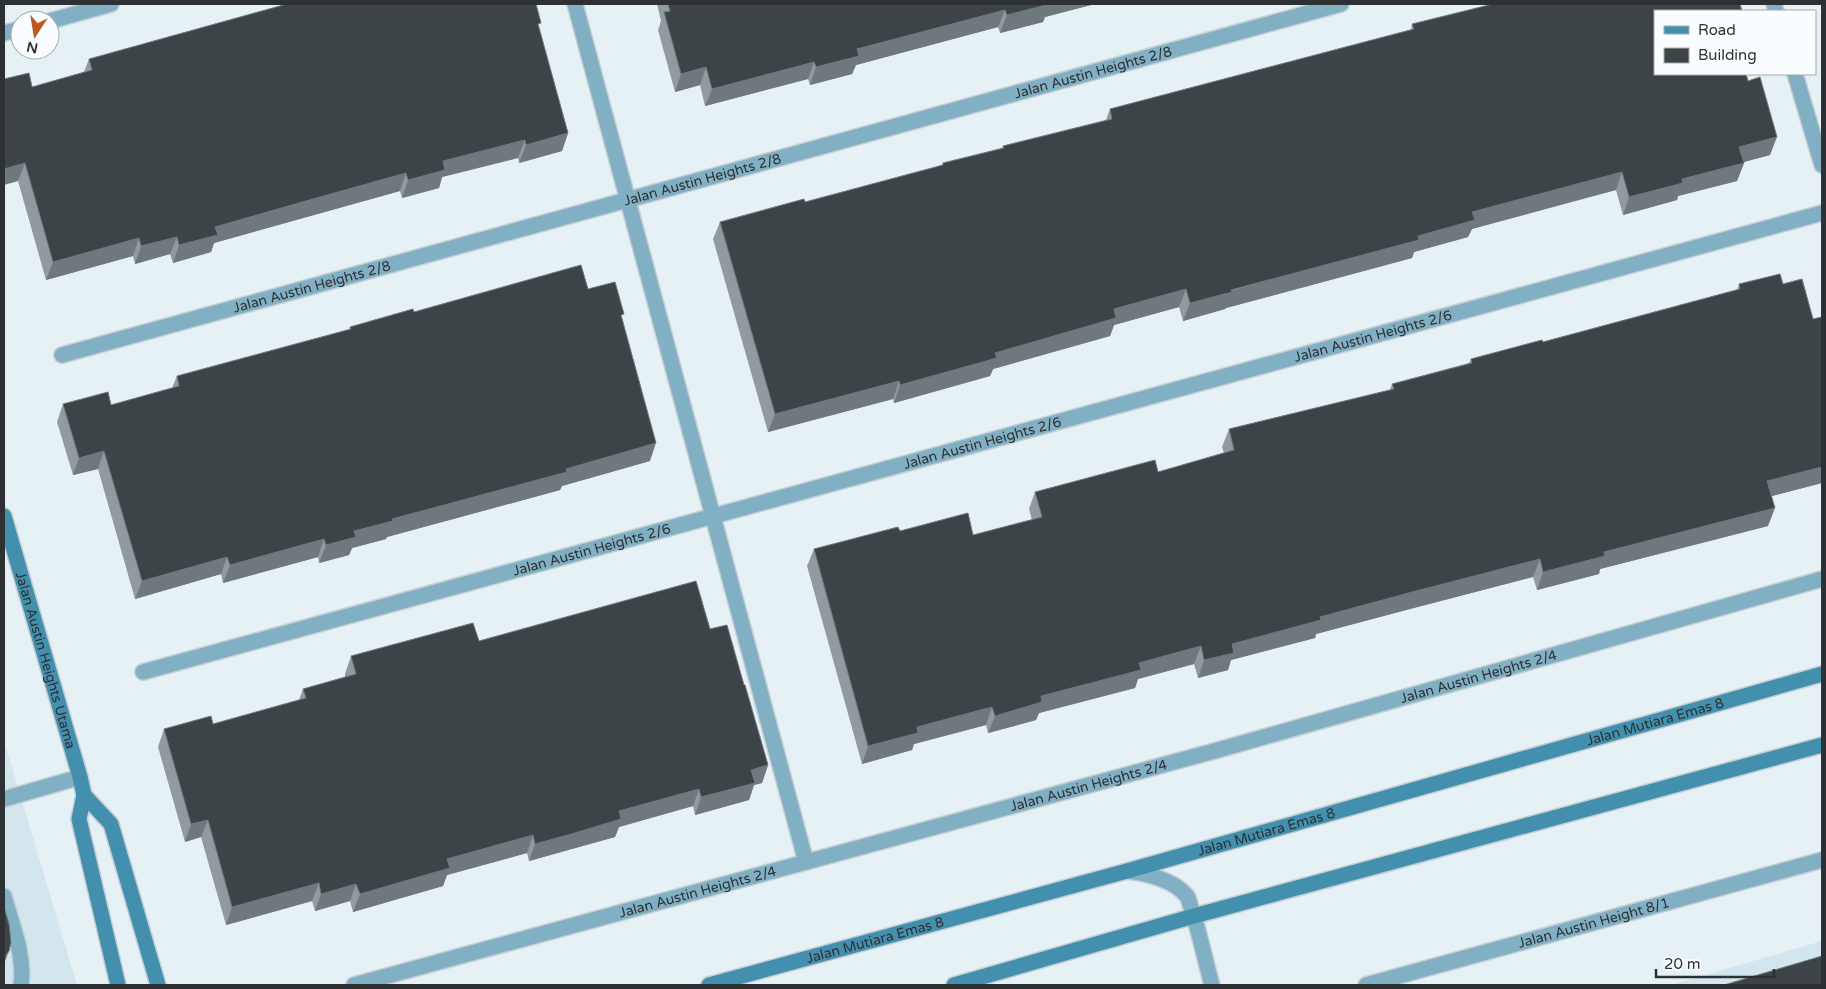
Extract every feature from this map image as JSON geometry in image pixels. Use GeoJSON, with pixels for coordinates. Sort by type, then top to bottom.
{"type":"FeatureCollection","features":[{"type":"Feature","properties":{"kind":"main road","name":"Jalan Austin Heights Utama"},"geometry":{"type":"LineString","coordinates":[[4,516],[84,795]]}},
{"type":"Feature","properties":{"kind":"main road","name":"Jalan Mutiara Emas 8"},"geometry":{"type":"LineString","coordinates":[[709,985],[1127,871],[1822,674]]}},
{"type":"Feature","properties":{"kind":"main road"},"geometry":{"type":"LineString","coordinates":[[954,985],[1194,916],[1822,745]]}},
{"type":"Feature","properties":{"kind":"main road"},"geometry":{"type":"LineString","coordinates":[[84,795],[78,819],[118,985]]}},
{"type":"Feature","properties":{"kind":"main road"},"geometry":{"type":"LineString","coordinates":[[84,795],[111,824],[158,985]]}},
{"type":"Feature","properties":{"kind":"street"},"geometry":{"type":"LineString","coordinates":[[60,18],[111,4]]}},
{"type":"Feature","properties":{"kind":"street"},"geometry":{"type":"LineString","coordinates":[[575,4],[806,862]]}},
{"type":"Feature","properties":{"kind":"street","name":"Jalan Austin Heights 2/8"},"geometry":{"type":"LineString","coordinates":[[62,355],[1341,4]]}},
{"type":"Feature","properties":{"kind":"street"},"geometry":{"type":"LineString","coordinates":[[1795,75],[1822,165]]}},
{"type":"Feature","properties":{"kind":"street","name":"Jalan Austin Heights 2/6"},"geometry":{"type":"LineString","coordinates":[[143,672],[1822,213]]}},
{"type":"Feature","properties":{"kind":"street","name":"Jalan Austin Heights 2/4"},"geometry":{"type":"LineString","coordinates":[[354,985],[1218,750],[1822,579]]}},
{"type":"Feature","properties":{"kind":"street"},"geometry":{"type":"LineString","coordinates":[[4,799],[80,777]]}},
{"type":"Feature","properties":{"kind":"street","name":"Jalan Austin Height 8/1"},"geometry":{"type":"LineString","coordinates":[[1366,985],[1822,860]]}},
{"type":"Feature","properties":{"kind":"street"},"geometry":{"type":"LineString","coordinates":[[1127,871],[1145,873],[1172,885],[1187,896],[1212,985]]}},
{"type":"Feature","properties":{"kind":"street"},"geometry":{"type":"LineString","coordinates":[[4,896],[19,950],[22,966],[21,985]]}},
{"type":"Feature","properties":{"kind":"shaded area"},"geometry":{"type":"Polygon","coordinates":[[[4,741],[77,985],[4,985],[4,741]]]}},
{"type":"Feature","properties":{"kind":"shaded area"},"geometry":{"type":"Polygon","coordinates":[[[1822,941],[1822,985],[1671,985],[1822,941]]]}},
{"type":"Feature","properties":{"kind":"building"},"geometry":{"type":"Polygon","coordinates":[[[287,4],[536,4],[541,23],[538,24],[568,133],[526,145],[525,140],[443,161],[445,170],[408,180],[406,173],[306,201],[215,227],[218,235],[179,245],[177,237],[141,246],[139,238],[53,262],[25,163],[4,169],[4,79],[29,73],[32,87],[92,70],[89,59],[287,4]]]}},
{"type":"Feature","properties":{"kind":"building"},"geometry":{"type":"Polygon","coordinates":[[[668,4],[1050,4],[1007,15],[1005,10],[857,49],[859,56],[816,67],[814,62],[712,89],[706,67],[681,74],[664,12],[670,11],[668,4]]]}},
{"type":"Feature","properties":{"kind":"building"},"geometry":{"type":"Polygon","coordinates":[[[1493,4],[1740,4],[1742,10],[1654,10],[1654,75],[1746,75],[1748,81],[1760,77],[1777,137],[1739,147],[1744,163],[1682,179],[1683,183],[1629,197],[1622,172],[1472,212],[1475,220],[1418,236],[1419,240],[1231,290],[1232,292],[1190,303],[1186,289],[1114,309],[1116,318],[995,353],[997,358],[900,385],[899,381],[775,414],[720,222],[804,199],[805,202],[1004,148],[1003,146],[1112,119],[1110,109],[1414,29],[1412,24],[1493,4]]]}},
{"type":"Feature","properties":{"kind":"building"},"geometry":{"type":"Polygon","coordinates":[[[581,265],[588,289],[615,282],[624,314],[621,315],[656,443],[566,469],[567,472],[392,519],[393,521],[354,531],[356,537],[326,545],[324,539],[230,565],[227,557],[142,581],[104,451],[79,458],[63,404],[108,392],[111,405],[179,386],[177,376],[351,329],[350,327],[413,309],[414,312],[581,265]]]}},
{"type":"Feature","properties":{"kind":"building"},"geometry":{"type":"Polygon","coordinates":[[[1780,274],[1783,284],[1802,279],[1813,319],[1822,317],[1822,467],[1767,481],[1775,508],[1604,552],[1605,556],[1543,572],[1540,559],[1416,591],[1320,617],[1321,620],[1232,644],[1234,653],[1204,660],[1201,646],[1139,663],[1141,670],[1041,696],[1042,702],[995,716],[992,707],[917,727],[918,733],[868,746],[814,549],[898,527],[900,531],[968,513],[973,535],[1042,517],[1035,492],[1155,460],[1158,472],[1234,450],[1229,429],[1394,389],[1392,384],[1472,363],[1471,359],[1542,340],[1543,342],[1740,289],[1739,284],[1780,274]]]}},
{"type":"Feature","properties":{"kind":"building"},"geometry":{"type":"Polygon","coordinates":[[[696,581],[710,629],[727,625],[745,685],[768,765],[751,770],[755,783],[701,797],[699,789],[619,811],[621,819],[568,835],[535,844],[533,835],[447,859],[450,868],[360,894],[356,884],[321,894],[319,883],[232,907],[208,820],[191,824],[164,729],[211,716],[213,724],[306,698],[303,689],[356,674],[351,656],[473,623],[479,641],[696,581]]]}},
{"type":"Feature","properties":{"kind":"building"},"geometry":{"type":"Polygon","coordinates":[[[4,907],[9,924],[11,942],[9,951],[4,958],[4,907]]]}},
{"type":"Feature","properties":{"kind":"building"},"geometry":{"type":"Polygon","coordinates":[[[1822,956],[1822,985],[1724,985],[1822,956]]]}}]}
